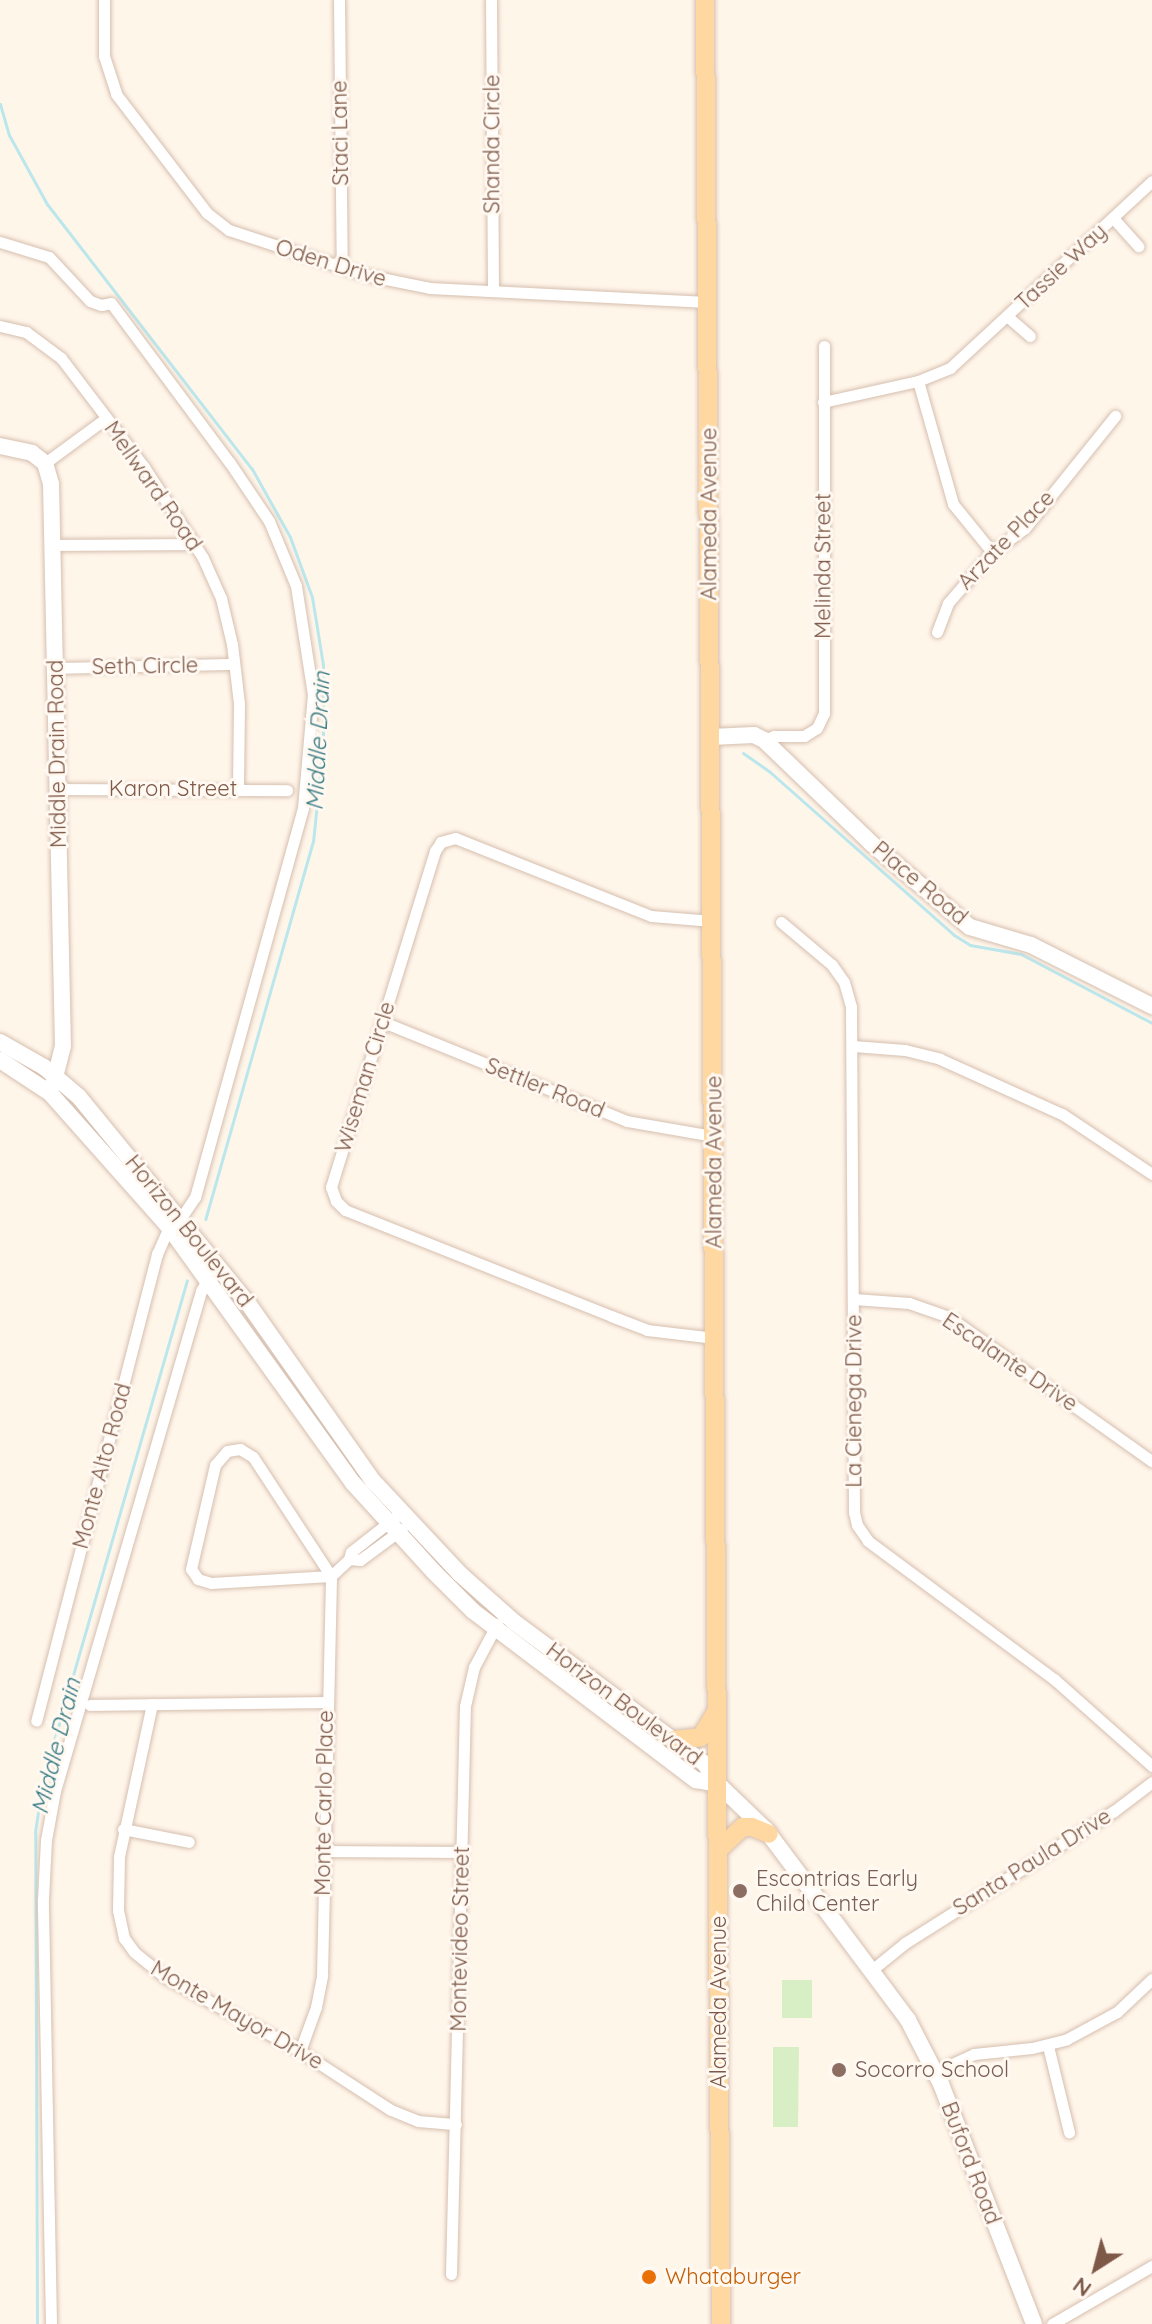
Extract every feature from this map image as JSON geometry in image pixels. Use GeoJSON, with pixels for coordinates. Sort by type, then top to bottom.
{"type":"FeatureCollection","features":[{"type":"Feature","properties":{"kind":"main road","name":"Alameda Avenue"},"geometry":{"type":"LineString","coordinates":[[705,0],[721,2324]]}},
{"type":"Feature","properties":{"kind":"main road"},"geometry":{"type":"LineString","coordinates":[[674,1740],[701,1737],[718,1710]]}},
{"type":"Feature","properties":{"kind":"main road"},"geometry":{"type":"LineString","coordinates":[[718,1850],[743,1827],[769,1834]]}},
{"type":"Feature","properties":{"kind":"street","name":"Oden Drive"},"geometry":{"type":"LineString","coordinates":[[104,0],[104,56],[110,81],[207,213],[239,235],[394,282],[430,288],[493,288],[707,302]]}},
{"type":"Feature","properties":{"kind":"street","name":"Staci Lane"},"geometry":{"type":"LineString","coordinates":[[339,0],[342,266]]}},
{"type":"Feature","properties":{"kind":"street","name":"Shanda Circle"},"geometry":{"type":"LineString","coordinates":[[491,0],[493,288]]}},
{"type":"Feature","properties":{"kind":"street","name":"Tassie Way"},"geometry":{"type":"LineString","coordinates":[[823,402],[918,381],[950,368],[1152,181]]}},
{"type":"Feature","properties":{"kind":"street","name":"Tassie Way"},"geometry":{"type":"LineString","coordinates":[[1113,218],[1138,246]]}},
{"type":"Feature","properties":{"kind":"street","name":"Monte Alto Road"},"geometry":{"type":"LineString","coordinates":[[0,242],[49,257],[90,301],[101,305],[111,303],[269,521],[296,586],[309,650],[313,694],[303,808],[195,1197],[157,1254],[36,1721]]}},
{"type":"Feature","properties":{"kind":"street","name":"Tassie Way"},"geometry":{"type":"LineString","coordinates":[[1008,317],[1030,336]]}},
{"type":"Feature","properties":{"kind":"street","name":"Mellward Road"},"geometry":{"type":"LineString","coordinates":[[0,326],[26,332],[50,347],[144,467],[195,544],[221,598],[233,664],[240,718],[238,789]]}},
{"type":"Feature","properties":{"kind":"street","name":"Melinda Street"},"geometry":{"type":"LineString","coordinates":[[764,740],[774,736],[804,736],[817,728],[824,713],[824,346]]}},
{"type":"Feature","properties":{"kind":"street"},"geometry":{"type":"LineString","coordinates":[[918,381],[953,504],[992,552]]}},
{"type":"Feature","properties":{"kind":"street","name":"Arzate Place"},"geometry":{"type":"LineString","coordinates":[[937,632],[948,603],[992,552],[1025,528],[1115,416]]}},
{"type":"Feature","properties":{"kind":"street"},"geometry":{"type":"LineString","coordinates":[[0,446],[26,450],[45,463],[105,419]]}},
{"type":"Feature","properties":{"kind":"street","name":"Middle Drain Road"},"geometry":{"type":"LineString","coordinates":[[45,463],[51,484],[63,1046],[50,1093]]}},
{"type":"Feature","properties":{"kind":"street"},"geometry":{"type":"LineString","coordinates":[[52,545],[195,544]]}},
{"type":"Feature","properties":{"kind":"street","name":"Seth Circle"},"geometry":{"type":"LineString","coordinates":[[56,668],[233,664]]}},
{"type":"Feature","properties":{"kind":"street"},"geometry":{"type":"LineString","coordinates":[[711,737],[754,735],[764,740]]}},
{"type":"Feature","properties":{"kind":"street","name":"Place Road"},"geometry":{"type":"LineString","coordinates":[[764,740],[955,918],[978,931],[1031,945],[1152,1006]]}},
{"type":"Feature","properties":{"kind":"street","name":"Karon Street"},"geometry":{"type":"LineString","coordinates":[[59,789],[287,790]]}},
{"type":"Feature","properties":{"kind":"street","name":"Wiseman Circle"},"geometry":{"type":"LineString","coordinates":[[712,921],[677,920],[628,909],[455,838],[447,839],[435,851],[333,1178],[333,1194],[340,1206],[647,1330],[715,1338]]}},
{"type":"Feature","properties":{"kind":"street","name":"La Cienega Drive"},"geometry":{"type":"LineString","coordinates":[[781,922],[832,965],[844,982],[851,1007],[854,1512],[862,1534],[1054,1679],[1152,1766]]}},
{"type":"Feature","properties":{"kind":"street","name":"Settler Road"},"geometry":{"type":"LineString","coordinates":[[383,1022],[627,1121],[713,1136]]}},
{"type":"Feature","properties":{"kind":"street","name":"Horizon Boulevard"},"geometry":{"type":"LineString","coordinates":[[0,1042],[57,1076],[79,1097],[213,1272],[353,1483],[400,1523],[500,1620],[696,1780],[718,1784]]}},
{"type":"Feature","properties":{"kind":"street"},"geometry":{"type":"LineString","coordinates":[[853,1046],[926,1055],[994,1083],[1062,1114],[1152,1174]]}},
{"type":"Feature","properties":{"kind":"street","name":"Horizon Boulevard"},"geometry":{"type":"LineString","coordinates":[[0,1060],[50,1093],[175,1223]]}},
{"type":"Feature","properties":{"kind":"street"},"geometry":{"type":"LineString","coordinates":[[51,2324],[43,1899],[46,1840],[59,1777],[201,1291],[213,1272]]}},
{"type":"Feature","properties":{"kind":"street","name":"Escalante Drive"},"geometry":{"type":"LineString","coordinates":[[854,1299],[909,1303],[949,1317],[1152,1461]]}},
{"type":"Feature","properties":{"kind":"street"},"geometry":{"type":"LineString","coordinates":[[331,1576],[253,1457],[240,1449],[227,1451],[215,1465],[191,1569],[198,1579],[211,1583],[331,1576],[349,1559],[351,1552],[400,1523]]}},
{"type":"Feature","properties":{"kind":"street","name":"Monte Carlo Place"},"geometry":{"type":"LineString","coordinates":[[300,2051],[320,1994],[325,1702],[331,1576]]}},
{"type":"Feature","properties":{"kind":"street","name":"Horizon Boulevard"},"geometry":{"type":"LineString","coordinates":[[500,1620],[674,1740],[705,1764],[718,1784]]}},
{"type":"Feature","properties":{"kind":"street","name":"Montevideo Street"},"geometry":{"type":"LineString","coordinates":[[451,2274],[465,1706],[474,1667],[500,1620]]}},
{"type":"Feature","properties":{"kind":"street"},"geometry":{"type":"LineString","coordinates":[[90,1705],[325,1702]]}},
{"type":"Feature","properties":{"kind":"street","name":"Monte Mayor Drive"},"geometry":{"type":"LineString","coordinates":[[152,1704],[123,1829],[118,1910],[124,1938],[134,1952],[165,1977],[300,2051],[404,2117],[456,2124]]}},
{"type":"Feature","properties":{"kind":"street","name":"Santa Paula Drive"},"geometry":{"type":"LineString","coordinates":[[873,1969],[905,1943],[1114,1811],[1152,1782]]}},
{"type":"Feature","properties":{"kind":"street","name":"Buford Road"},"geometry":{"type":"LineString","coordinates":[[718,1784],[769,1834],[873,1969],[908,2020],[935,2072],[1034,2324]]}},
{"type":"Feature","properties":{"kind":"street"},"geometry":{"type":"LineString","coordinates":[[123,1829],[189,1842]]}},
{"type":"Feature","properties":{"kind":"street"},"geometry":{"type":"LineString","coordinates":[[324,1851],[461,1852]]}},
{"type":"Feature","properties":{"kind":"street"},"geometry":{"type":"LineString","coordinates":[[935,2072],[974,2054],[1048,2046],[1117,2012],[1152,1979]]}},
{"type":"Feature","properties":{"kind":"street"},"geometry":{"type":"LineString","coordinates":[[1048,2046],[1069,2132]]}},
{"type":"Feature","properties":{"kind":"street"},"geometry":{"type":"LineString","coordinates":[[1052,2324],[1152,2266]]}},
{"type":"Feature","properties":{"kind":"green space"},"geometry":{"type":"Polygon","coordinates":[[[782,1980],[812,1980],[812,2018],[782,2018],[782,1980]]]}},
{"type":"Feature","properties":{"kind":"green space"},"geometry":{"type":"Polygon","coordinates":[[[773,2047],[799,2047],[798,2127],[773,2127],[773,2047]]]}},
{"type":"Feature","properties":{"kind":"waterway","name":"Middle Drain"},"geometry":{"type":"LineString","coordinates":[[0,104],[9,135],[47,204],[252,469],[290,537],[312,597],[323,665],[323,745],[313,841],[205,1219]]}},
{"type":"Feature","properties":{"kind":"waterway"},"geometry":{"type":"LineString","coordinates":[[743,753],[770,772],[954,935],[970,945],[1021,954],[1152,1023]]}},
{"type":"Feature","properties":{"kind":"waterway","name":"Middle Drain"},"geometry":{"type":"LineString","coordinates":[[37,2324],[35,1832],[43,1779],[187,1280]]}},
{"type":"Feature","properties":{"kind":"place","name":"Escontrias Early Child Center"},"geometry":{"type":"Point","coordinates":[740,1891]}},
{"type":"Feature","properties":{"kind":"place","name":"Socorro School"},"geometry":{"type":"Point","coordinates":[839,2070]}},
{"type":"Feature","properties":{"kind":"place","name":"Whataburger"},"geometry":{"type":"Point","coordinates":[649,2277]}}]}
